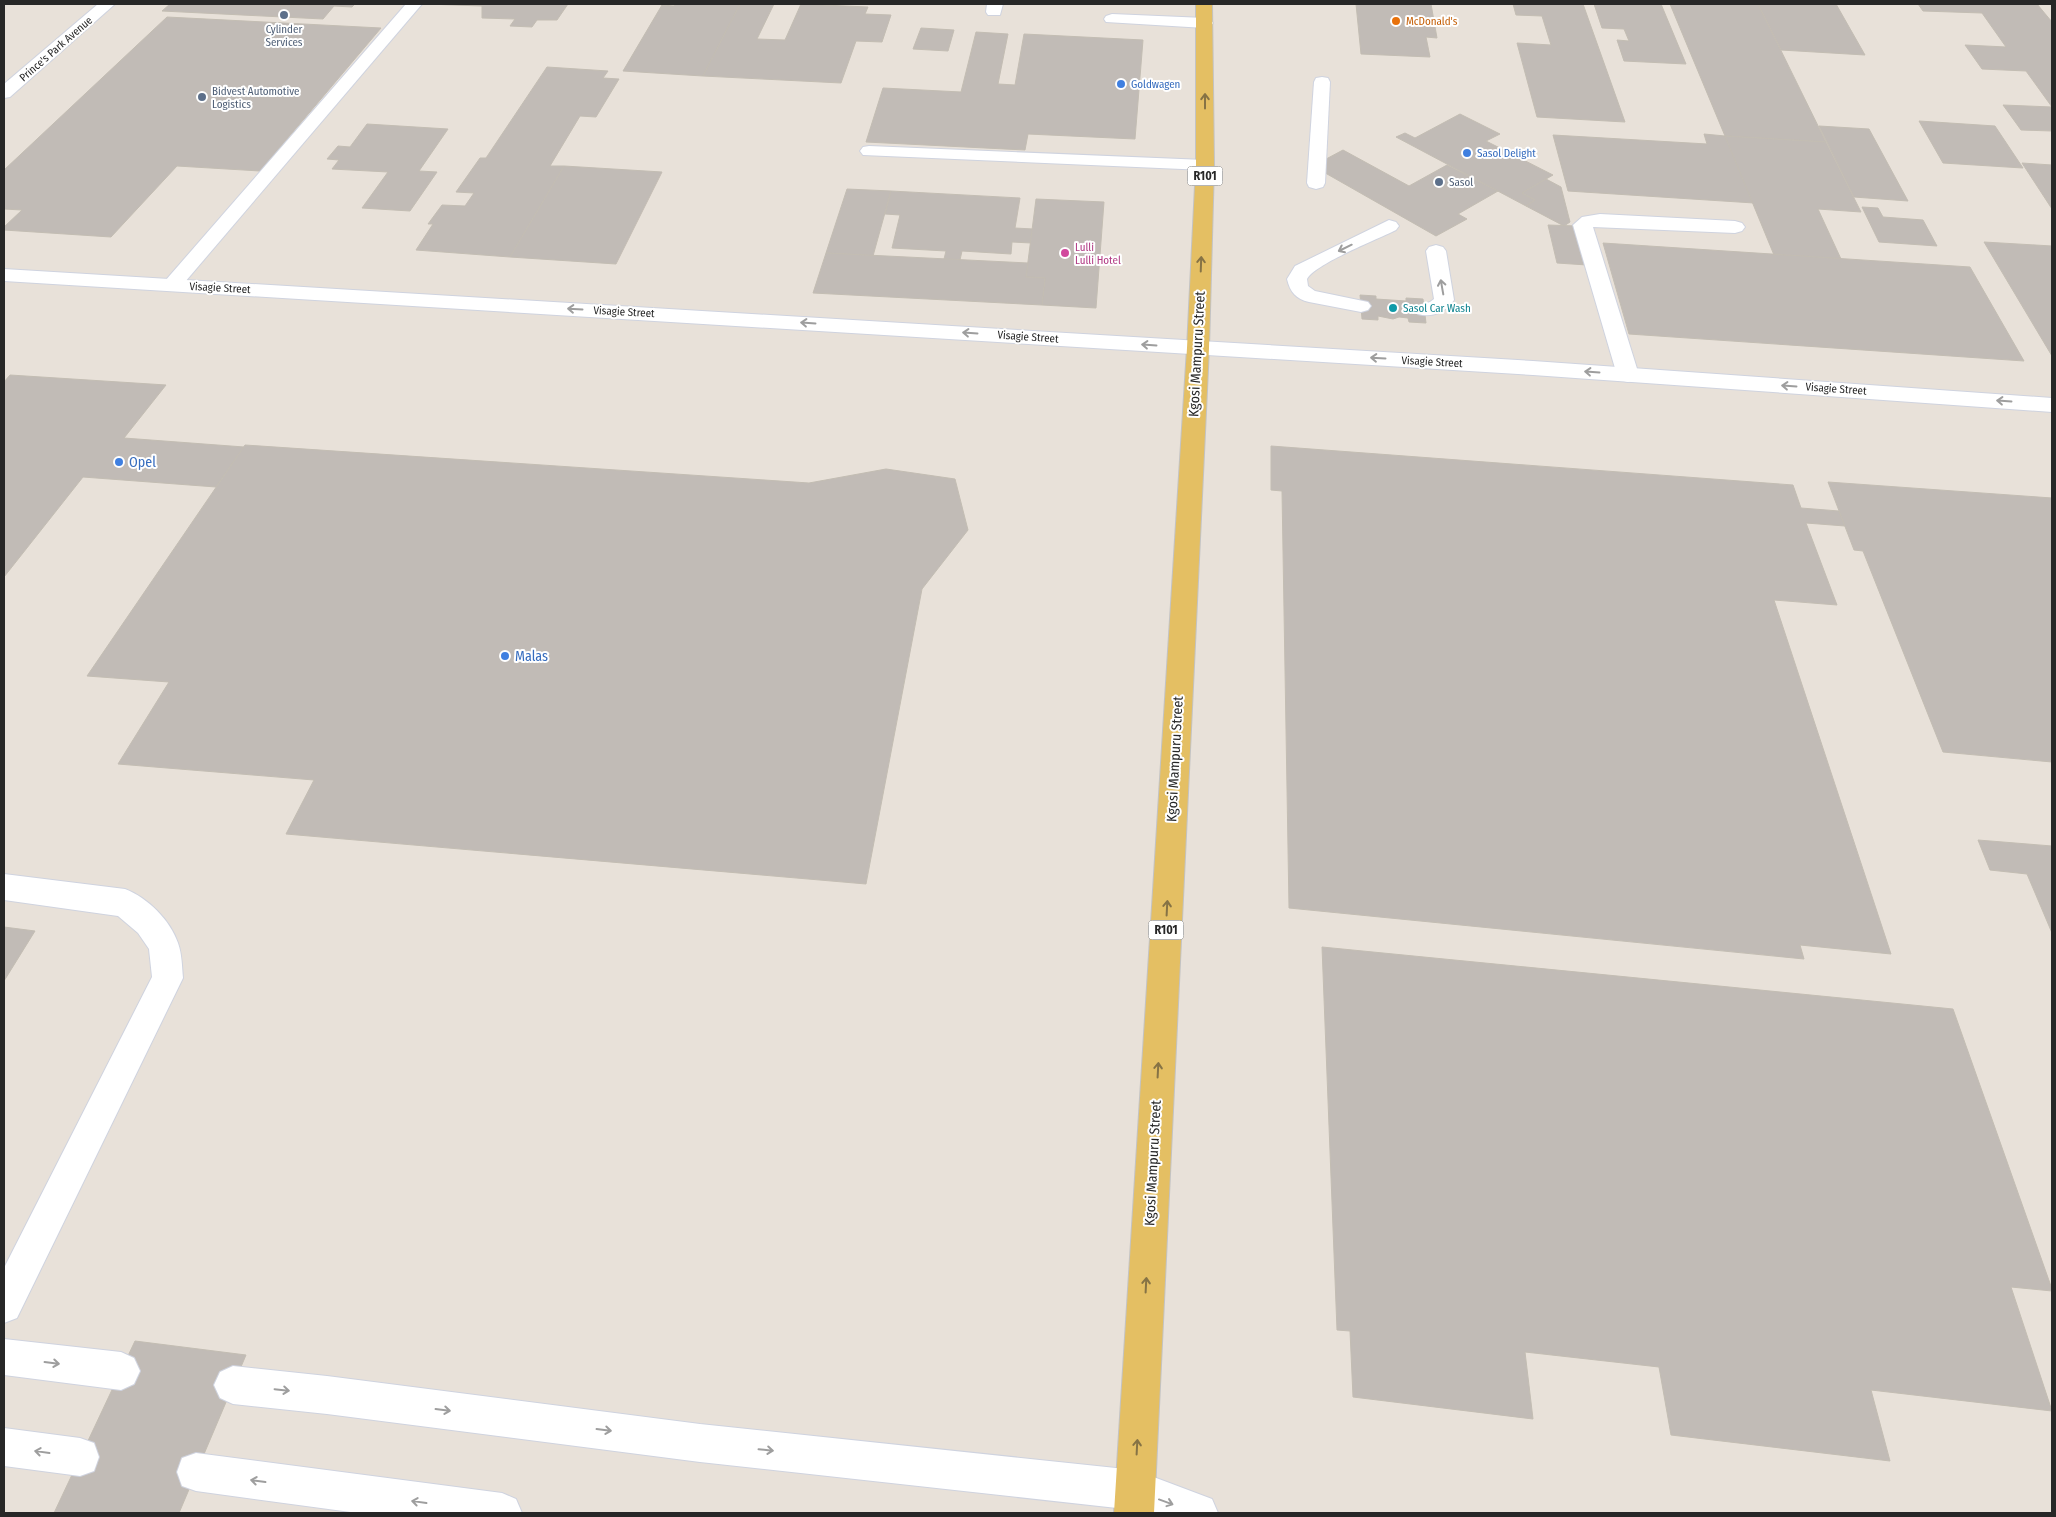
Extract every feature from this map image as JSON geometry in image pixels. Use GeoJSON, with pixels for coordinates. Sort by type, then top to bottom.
{"type":"FeatureCollection","features":[{"type":"Feature","properties":{"kind":"main road","name":"Kgosi Mampuru Street"},"geometry":{"type":"LineString","coordinates":[[1134,1502],[1198,348],[1205,165],[1204,4]]}},
{"type":"Feature","properties":{"kind":"street","name":"Prince's Park Avenue"},"geometry":{"type":"LineString","coordinates":[[4,93],[107,4]]}},
{"type":"Feature","properties":{"kind":"street"},"geometry":{"type":"LineString","coordinates":[[172,285],[414,4]]}},
{"type":"Feature","properties":{"kind":"street"},"geometry":{"type":"LineString","coordinates":[[1112,19],[1205,23]]}},
{"type":"Feature","properties":{"kind":"street"},"geometry":{"type":"LineString","coordinates":[[1316,183],[1322,82]]}},
{"type":"Feature","properties":{"kind":"street"},"geometry":{"type":"LineString","coordinates":[[870,151],[1205,165]]}},
{"type":"Feature","properties":{"kind":"street"},"geometry":{"type":"LineString","coordinates":[[1628,375],[1583,225],[1589,221],[1600,220],[1734,227]]}},
{"type":"Feature","properties":{"kind":"street"},"geometry":{"type":"LineString","coordinates":[[1361,306],[1309,296],[1299,289],[1297,279],[1302,270],[1317,261],[1389,226]]}},
{"type":"Feature","properties":{"kind":"street"},"geometry":{"type":"LineString","coordinates":[[1425,310],[1436,307],[1444,300],[1436,251]]}},
{"type":"Feature","properties":{"kind":"street","name":"Visagie Street"},"geometry":{"type":"LineString","coordinates":[[4,275],[1628,375],[2052,404]]}},
{"type":"Feature","properties":{"kind":"street"},"geometry":{"type":"LineString","coordinates":[[4,886],[125,903],[149,923],[164,945],[168,978],[4,1305]]}},
{"type":"Feature","properties":{"kind":"street"},"geometry":{"type":"LineString","coordinates":[[4,1356],[121,1371]]}},
{"type":"Feature","properties":{"kind":"street"},"geometry":{"type":"LineString","coordinates":[[233,1385],[327,1395],[700,1443],[1134,1502],[1198,1513]]}},
{"type":"Feature","properties":{"kind":"street"},"geometry":{"type":"LineString","coordinates":[[4,1447],[80,1457]]}},
{"type":"Feature","properties":{"kind":"street"},"geometry":{"type":"LineString","coordinates":[[196,1472],[502,1513]]}},
{"type":"Feature","properties":{"kind":"building","name":"Cylinder Services"},"geometry":{"type":"Polygon","coordinates":[[[170,4],[355,4],[352,7],[334,6],[323,19],[162,11],[170,4]]]}},
{"type":"Feature","properties":{"kind":"building"},"geometry":{"type":"Polygon","coordinates":[[[426,4],[568,4],[557,20],[537,20],[532,27],[510,26],[515,19],[482,18],[482,6],[426,4]]]}},
{"type":"Feature","properties":{"kind":"building"},"geometry":{"type":"Polygon","coordinates":[[[675,4],[740,4],[703,76],[623,71],[662,5],[674,6],[675,4]]]}},
{"type":"Feature","properties":{"kind":"building"},"geometry":{"type":"Polygon","coordinates":[[[740,4],[774,4],[757,39],[785,40],[801,4],[868,7],[865,14],[891,15],[882,42],[856,41],[841,83],[703,76],[740,4]]]}},
{"type":"Feature","properties":{"kind":"building","name":"McDonald's"},"geometry":{"type":"Polygon","coordinates":[[[1356,4],[1431,4],[1437,38],[1426,37],[1430,57],[1361,54],[1356,4]]]}},
{"type":"Feature","properties":{"kind":"building"},"geometry":{"type":"Polygon","coordinates":[[[1513,4],[1583,4],[1625,122],[1537,117],[1517,43],[1551,45],[1542,16],[1516,15],[1513,4]]]}},
{"type":"Feature","properties":{"kind":"building"},"geometry":{"type":"Polygon","coordinates":[[[1594,4],[1661,4],[1686,64],[1624,61],[1617,40],[1629,41],[1624,29],[1602,28],[1594,4]]]}},
{"type":"Feature","properties":{"kind":"building"},"geometry":{"type":"Polygon","coordinates":[[[1670,4],[1758,4],[1826,142],[1725,136],[1670,4]]]}},
{"type":"Feature","properties":{"kind":"building"},"geometry":{"type":"Polygon","coordinates":[[[1758,4],[1836,4],[1865,55],[1781,50],[1758,4]]]}},
{"type":"Feature","properties":{"kind":"building"},"geometry":{"type":"Polygon","coordinates":[[[1918,4],[2037,4],[2052,22],[2052,107],[2026,71],[1982,69],[1965,45],[2006,47],[1982,13],[1923,11],[1918,4]]]}},
{"type":"Feature","properties":{"kind":"building","name":"Bidvest Automotive Logistics"},"geometry":{"type":"Polygon","coordinates":[[[167,17],[381,28],[260,171],[177,166],[111,237],[4,230],[4,227],[22,210],[4,209],[4,170],[167,17]]]}},
{"type":"Feature","properties":{"kind":"building"},"geometry":{"type":"Polygon","coordinates":[[[921,28],[954,30],[948,51],[913,49],[921,28]]]}},
{"type":"Feature","properties":{"kind":"building"},"geometry":{"type":"Polygon","coordinates":[[[976,32],[1008,34],[998,84],[1015,85],[1024,34],[1143,40],[1135,139],[1028,134],[1025,150],[866,142],[883,88],[961,92],[976,32]]]}},
{"type":"Feature","properties":{"kind":"building"},"geometry":{"type":"Polygon","coordinates":[[[547,67],[608,71],[603,78],[619,79],[596,117],[580,116],[550,166],[564,166],[510,257],[416,250],[433,224],[428,224],[442,205],[465,206],[474,193],[456,192],[480,158],[486,158],[547,67]]]}},
{"type":"Feature","properties":{"kind":"building"},"geometry":{"type":"Polygon","coordinates":[[[2003,105],[2052,107],[2052,131],[2021,130],[2003,105]]]}},
{"type":"Feature","properties":{"kind":"building","name":"Sasol Delight"},"geometry":{"type":"Polygon","coordinates":[[[1460,114],[1500,134],[1486,141],[1553,175],[1522,193],[1535,200],[1526,206],[1396,137],[1405,133],[1415,138],[1460,114]]]}},
{"type":"Feature","properties":{"kind":"building"},"geometry":{"type":"Polygon","coordinates":[[[1919,121],[1995,126],[2023,168],[1943,163],[1919,121]]]}},
{"type":"Feature","properties":{"kind":"building"},"geometry":{"type":"Polygon","coordinates":[[[367,124],[448,129],[419,171],[437,172],[410,211],[362,208],[388,172],[332,169],[339,160],[327,159],[338,146],[350,147],[367,124]]]}},
{"type":"Feature","properties":{"kind":"building"},"geometry":{"type":"Polygon","coordinates":[[[1819,126],[1869,129],[1908,201],[1854,197],[1819,126]]]}},
{"type":"Feature","properties":{"kind":"building"},"geometry":{"type":"Polygon","coordinates":[[[1704,134],[1725,136],[1754,203],[1568,191],[1553,135],[1707,144],[1704,134]]]}},
{"type":"Feature","properties":{"kind":"building"},"geometry":{"type":"Polygon","coordinates":[[[1725,136],[1826,142],[1861,212],[1818,209],[1841,259],[1774,255],[1725,136]]]}},
{"type":"Feature","properties":{"kind":"building"},"geometry":{"type":"Polygon","coordinates":[[[1343,150],[1409,186],[1447,165],[1498,191],[1458,214],[1467,219],[1436,236],[1313,166],[1343,150]]]}},
{"type":"Feature","properties":{"kind":"building"},"geometry":{"type":"Polygon","coordinates":[[[2022,163],[2052,165],[2052,209],[2022,163]]]}},
{"type":"Feature","properties":{"kind":"building"},"geometry":{"type":"Polygon","coordinates":[[[564,166],[662,172],[616,264],[510,257],[564,166]]]}},
{"type":"Feature","properties":{"kind":"building"},"geometry":{"type":"Polygon","coordinates":[[[1546,179],[1561,187],[1570,222],[1564,226],[1526,206],[1535,200],[1522,193],[1546,179]]]}},
{"type":"Feature","properties":{"kind":"building"},"geometry":{"type":"Polygon","coordinates":[[[847,189],[891,191],[873,256],[826,253],[847,189]]]}},
{"type":"Feature","properties":{"kind":"building"},"geometry":{"type":"Polygon","coordinates":[[[891,191],[1020,198],[1015,228],[1033,229],[1031,243],[1012,242],[1011,254],[962,251],[960,260],[944,259],[946,251],[892,248],[900,215],[885,214],[891,191]]]}},
{"type":"Feature","properties":{"kind":"building","name":"Lulli Lulli Hotel"},"geometry":{"type":"Polygon","coordinates":[[[1036,199],[1104,202],[1096,308],[1042,305],[1045,278],[1026,277],[1036,199]]]}},
{"type":"Feature","properties":{"kind":"building"},"geometry":{"type":"Polygon","coordinates":[[[1862,207],[1878,208],[1883,217],[1923,220],[1937,246],[1879,242],[1862,207]]]}},
{"type":"Feature","properties":{"kind":"building"},"geometry":{"type":"Polygon","coordinates":[[[1548,225],[1577,226],[1587,265],[1557,263],[1548,225]]]}},
{"type":"Feature","properties":{"kind":"building"},"geometry":{"type":"Polygon","coordinates":[[[1984,242],[2052,246],[2052,356],[1984,242]]]}},
{"type":"Feature","properties":{"kind":"building"},"geometry":{"type":"Polygon","coordinates":[[[1603,243],[1970,267],[2024,361],[1629,334],[1603,243]]]}},
{"type":"Feature","properties":{"kind":"building"},"geometry":{"type":"Polygon","coordinates":[[[826,253],[1028,263],[1026,277],[1045,278],[1042,305],[813,293],[826,253]]]}},
{"type":"Feature","properties":{"kind":"building","name":"Sasol Car Wash"},"geometry":{"type":"Polygon","coordinates":[[[1360,295],[1376,296],[1376,299],[1406,301],[1406,298],[1423,299],[1426,323],[1409,322],[1408,318],[1399,317],[1393,319],[1378,316],[1378,320],[1362,319],[1360,295]]]}},
{"type":"Feature","properties":{"kind":"building","name":"Opel"},"geometry":{"type":"Polygon","coordinates":[[[10,375],[166,385],[124,438],[244,447],[216,487],[83,477],[4,577],[4,382],[10,375]]]}},
{"type":"Feature","properties":{"kind":"building","name":"Malas"},"geometry":{"type":"Polygon","coordinates":[[[245,445],[809,483],[886,469],[955,479],[968,530],[922,589],[866,884],[286,834],[314,780],[118,764],[169,682],[87,676],[245,445]]]}},
{"type":"Feature","properties":{"kind":"building"},"geometry":{"type":"Polygon","coordinates":[[[1271,446],[1793,485],[1801,508],[1839,511],[1845,526],[1806,523],[1837,605],[1774,600],[1891,954],[1800,945],[1804,959],[1289,908],[1282,491],[1271,490],[1271,446]]]}},
{"type":"Feature","properties":{"kind":"building"},"geometry":{"type":"Polygon","coordinates":[[[1828,482],[2052,498],[2052,762],[1943,752],[1863,551],[1854,550],[1828,482]]]}},
{"type":"Feature","properties":{"kind":"building"},"geometry":{"type":"Polygon","coordinates":[[[1978,840],[2052,846],[2052,933],[2027,874],[1990,870],[1978,840]]]}},
{"type":"Feature","properties":{"kind":"building"},"geometry":{"type":"Polygon","coordinates":[[[4,927],[35,931],[4,981],[4,927]]]}},
{"type":"Feature","properties":{"kind":"building"},"geometry":{"type":"Polygon","coordinates":[[[1322,947],[1953,1009],[2052,1289],[2052,1291],[2011,1287],[2052,1411],[1871,1390],[1890,1461],[1671,1435],[1659,1367],[1525,1352],[1533,1419],[1353,1397],[1350,1331],[1337,1330],[1322,947]]]}},
{"type":"Feature","properties":{"kind":"building"},"geometry":{"type":"Polygon","coordinates":[[[135,1341],[246,1355],[179,1513],[54,1513],[135,1341]]]}},
{"type":"Feature","properties":{"kind":"place","name":"Cylinder Services"},"geometry":{"type":"Point","coordinates":[284,15]}},
{"type":"Feature","properties":{"kind":"place","name":"McDonald's"},"geometry":{"type":"Point","coordinates":[1396,21]}},
{"type":"Feature","properties":{"kind":"place","name":"Goldwagen"},"geometry":{"type":"Point","coordinates":[1121,84]}},
{"type":"Feature","properties":{"kind":"place","name":"Bidvest Automotive Logistics"},"geometry":{"type":"Point","coordinates":[202,97]}},
{"type":"Feature","properties":{"kind":"place","name":"Sasol Delight"},"geometry":{"type":"Point","coordinates":[1467,153]}},
{"type":"Feature","properties":{"kind":"place","name":"Sasol"},"geometry":{"type":"Point","coordinates":[1439,182]}},
{"type":"Feature","properties":{"kind":"place","name":"Lulli Lulli Hotel"},"geometry":{"type":"Point","coordinates":[1065,253]}},
{"type":"Feature","properties":{"kind":"place","name":"Sasol Car Wash"},"geometry":{"type":"Point","coordinates":[1393,308]}},
{"type":"Feature","properties":{"kind":"place","name":"Opel"},"geometry":{"type":"Point","coordinates":[119,462]}},
{"type":"Feature","properties":{"kind":"place","name":"Malas"},"geometry":{"type":"Point","coordinates":[505,656]}}]}
